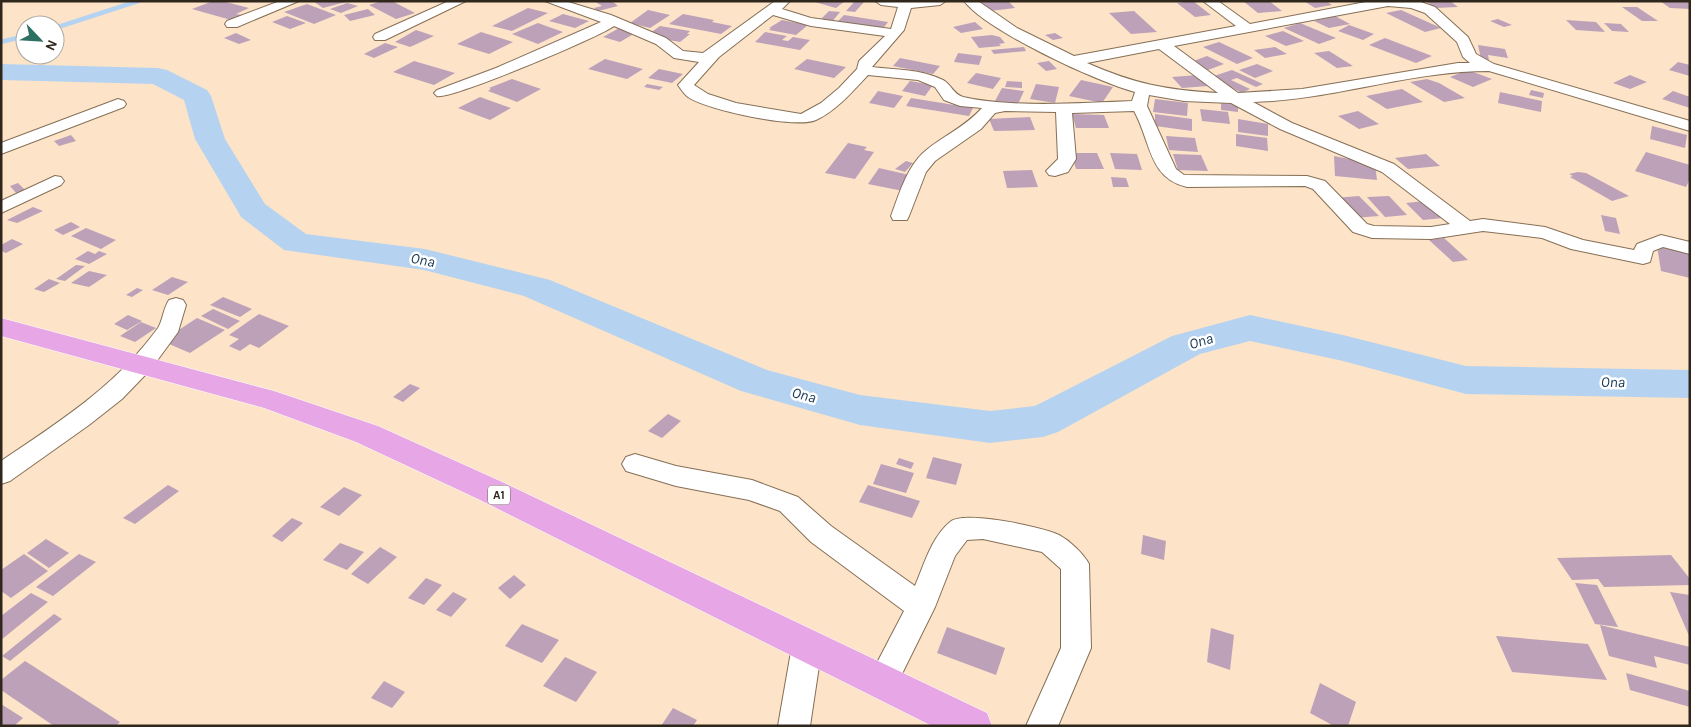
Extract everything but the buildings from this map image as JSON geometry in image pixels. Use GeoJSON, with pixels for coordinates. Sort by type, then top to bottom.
{"type":"FeatureCollection","features":[{"type":"Feature","properties":{"kind":"highway","name":"A1"},"geometry":{"type":"LineString","coordinates":[[2,327],[274,401],[367,434],[488,490],[973,726]]}},
{"type":"Feature","properties":{"kind":"street"},"geometry":{"type":"LineString","coordinates":[[232,24],[293,1]]}},
{"type":"Feature","properties":{"kind":"street"},"geometry":{"type":"LineString","coordinates":[[380,37],[460,1]]}},
{"type":"Feature","properties":{"kind":"street"},"geometry":{"type":"LineString","coordinates":[[551,1],[606,18],[661,41],[679,55],[704,58],[712,55]]}},
{"type":"Feature","properties":{"kind":"street"},"geometry":{"type":"LineString","coordinates":[[881,1],[906,5],[929,4],[940,1]]}},
{"type":"Feature","properties":{"kind":"street"},"geometry":{"type":"LineString","coordinates":[[970,1],[1016,33],[1072,61],[1144,90],[1191,97],[1273,98],[1458,66],[1489,67],[1690,126]]}},
{"type":"Feature","properties":{"kind":"street"},"geometry":{"type":"LineString","coordinates":[[1210,1],[1247,28]]}},
{"type":"Feature","properties":{"kind":"street"},"geometry":{"type":"LineString","coordinates":[[1072,61],[1164,46],[1375,2],[1413,4],[1430,10],[1464,40],[1470,57],[1489,67]]}},
{"type":"Feature","properties":{"kind":"street"},"geometry":{"type":"LineString","coordinates":[[865,70],[864,64],[893,34],[906,14],[906,5]]}},
{"type":"Feature","properties":{"kind":"street"},"geometry":{"type":"LineString","coordinates":[[779,6],[776,13],[791,18],[893,34]]}},
{"type":"Feature","properties":{"kind":"street"},"geometry":{"type":"LineString","coordinates":[[779,6],[712,55],[686,85],[693,93],[731,105],[778,116],[802,119],[820,110],[865,70]]}},
{"type":"Feature","properties":{"kind":"street"},"geometry":{"type":"LineString","coordinates":[[442,94],[501,71],[604,26],[608,24],[606,18]]}},
{"type":"Feature","properties":{"kind":"street"},"geometry":{"type":"LineString","coordinates":[[1164,46],[1236,99],[1286,126],[1388,168],[1467,228]]}},
{"type":"Feature","properties":{"kind":"street"},"geometry":{"type":"LineString","coordinates":[[865,70],[897,75],[920,76],[940,84],[950,97],[960,101],[1005,106],[1064,108],[1139,106]]}},
{"type":"Feature","properties":{"kind":"street"},"geometry":{"type":"LineString","coordinates":[[1144,90],[1139,106],[1147,119],[1167,170],[1176,178],[1187,182],[1307,181],[1319,185],[1360,228],[1372,232],[1431,233],[1483,225],[1545,233],[1572,243],[1643,258],[1644,248],[1661,241],[1690,248]]}},
{"type":"Feature","properties":{"kind":"street"},"geometry":{"type":"LineString","coordinates":[[1,150],[118,104]]}},
{"type":"Feature","properties":{"kind":"street"},"geometry":{"type":"LineString","coordinates":[[900,216],[918,171],[929,157],[975,126],[989,110],[1005,106]]}},
{"type":"Feature","properties":{"kind":"street"},"geometry":{"type":"LineString","coordinates":[[1055,171],[1062,168],[1067,159],[1064,135],[1064,108]]}},
{"type":"Feature","properties":{"kind":"street"},"geometry":{"type":"LineString","coordinates":[[1,208],[55,181]]}},
{"type":"Feature","properties":{"kind":"street"},"geometry":{"type":"LineString","coordinates":[[1,474],[114,393],[143,364],[170,327],[176,305]]}},
{"type":"Feature","properties":{"kind":"street"},"geometry":{"type":"LineString","coordinates":[[635,464],[676,476],[752,490],[789,504],[821,534],[921,607]]}},
{"type":"Feature","properties":{"kind":"street"},"geometry":{"type":"LineString","coordinates":[[882,682],[921,607],[943,551],[960,529],[983,528],[1050,544],[1075,564],[1076,648],[1042,726]]}},
{"type":"Feature","properties":{"kind":"street"},"geometry":{"type":"LineString","coordinates":[[794,726],[807,646]]}},
{"type":"Feature","properties":{"kind":"waterway"},"geometry":{"type":"LineString","coordinates":[[65,25],[138,1]]}},
{"type":"Feature","properties":{"kind":"waterway"},"geometry":{"type":"LineString","coordinates":[[1,42],[15,38]]}},
{"type":"Feature","properties":{"kind":"waterway","name":"Ona"},"geometry":{"type":"LineString","coordinates":[[1,72],[158,76],[197,96],[210,139],[253,210],[296,243],[425,260],[537,288],[755,381],[860,410],[990,427],[1043,421],[1186,345],[1250,328],[1343,348],[1466,380],[1690,384]]}}]}
